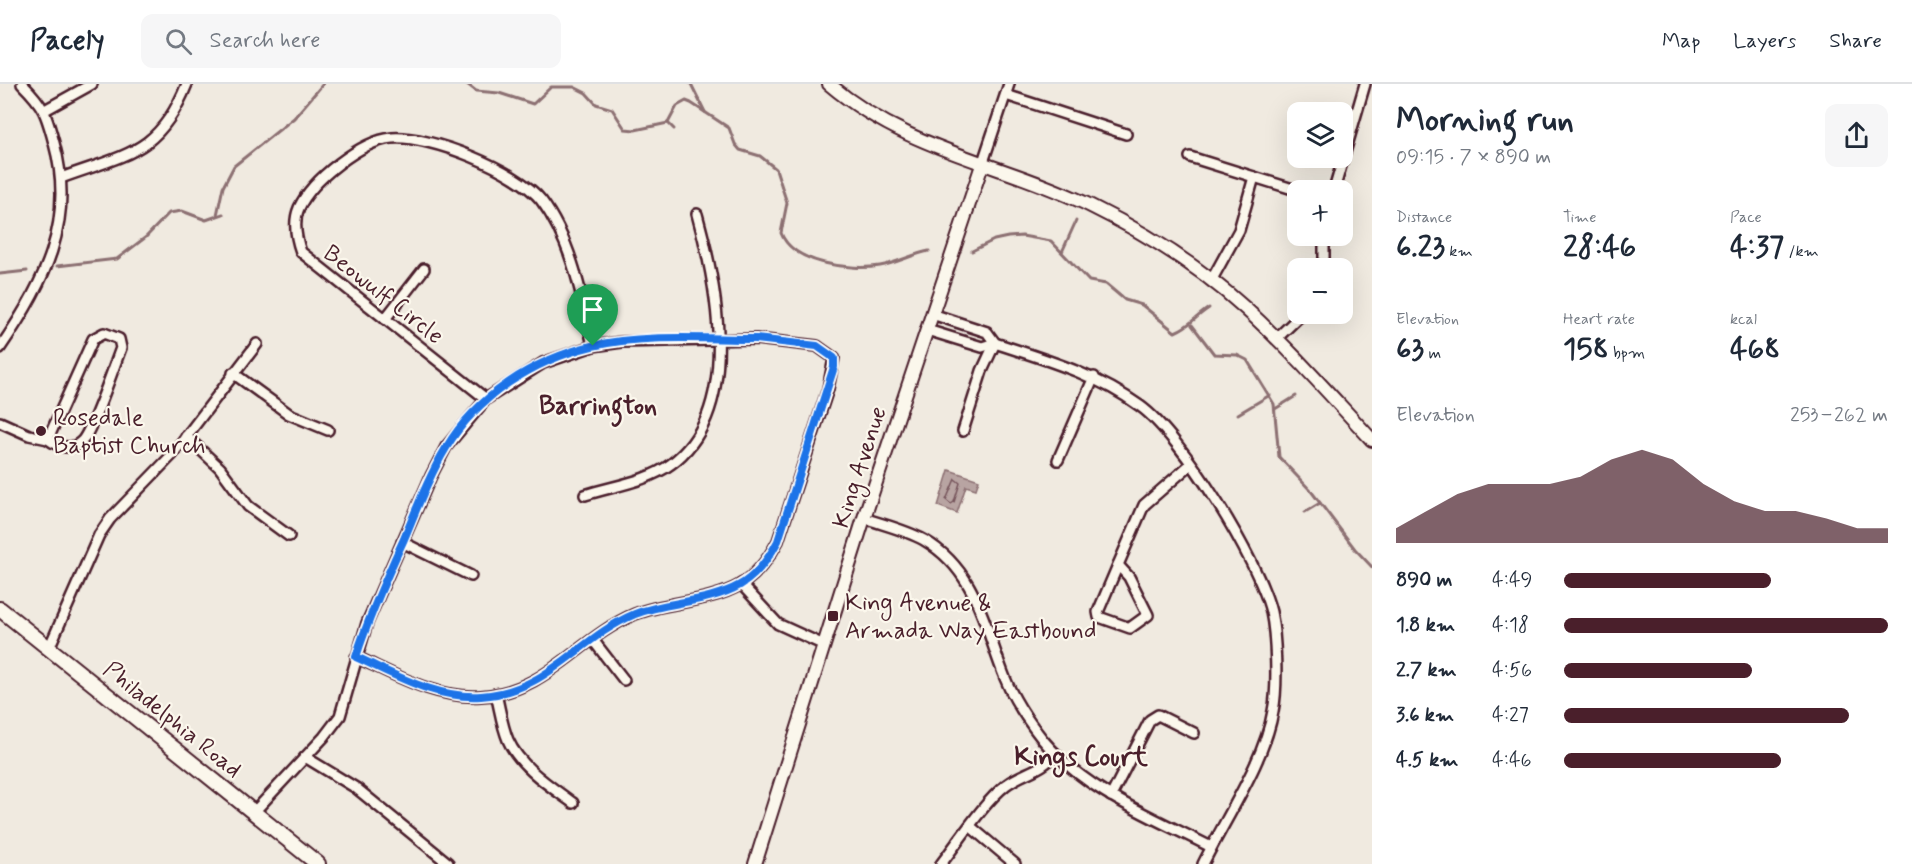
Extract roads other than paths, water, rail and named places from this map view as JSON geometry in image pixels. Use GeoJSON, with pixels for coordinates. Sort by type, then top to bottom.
{"type":"FeatureCollection","features":[{"type":"Feature","properties":{"kind":"main road","name":"Philadelphia Road"},"geometry":{"type":"LineString","coordinates":[[0,609],[318,864]]}},
{"type":"Feature","properties":{"kind":"street"},"geometry":{"type":"LineString","coordinates":[[0,348],[29,306],[55,241],[62,209],[61,178],[45,110],[22,84]]}},
{"type":"Feature","properties":{"kind":"street"},"geometry":{"type":"LineString","coordinates":[[45,110],[92,84]]}},
{"type":"Feature","properties":{"kind":"street"},"geometry":{"type":"LineString","coordinates":[[61,178],[149,143],[172,118],[187,84]]}},
{"type":"Feature","properties":{"kind":"street"},"geometry":{"type":"LineString","coordinates":[[829,84],[889,125],[927,144],[1062,193],[1116,219],[1211,281],[1276,339],[1372,440]]}},
{"type":"Feature","properties":{"kind":"street","name":"King Avenue"},"geometry":{"type":"LineString","coordinates":[[754,864],[864,518],[1009,84]]}},
{"type":"Feature","properties":{"kind":"street"},"geometry":{"type":"LineString","coordinates":[[1337,180],[1365,84]]}},
{"type":"Feature","properties":{"kind":"street"},"geometry":{"type":"LineString","coordinates":[[1006,95],[1126,134]]}},
{"type":"Feature","properties":{"kind":"street","name":"Beowulf Circle"},"geometry":{"type":"LineString","coordinates":[[486,399],[301,252],[296,239],[298,209],[306,197],[345,158],[368,144],[393,138],[407,139],[488,163],[525,184],[540,199],[564,243],[574,270],[593,346]]}},
{"type":"Feature","properties":{"kind":"street"},"geometry":{"type":"LineString","coordinates":[[1190,157],[1287,187]]}},
{"type":"Feature","properties":{"kind":"street"},"geometry":{"type":"LineString","coordinates":[[1211,281],[1239,230],[1254,177]]}},
{"type":"Feature","properties":{"kind":"street"},"geometry":{"type":"LineString","coordinates":[[585,495],[650,475],[669,466],[683,454],[700,429],[710,402],[719,339],[712,270],[697,214]]}},
{"type":"Feature","properties":{"kind":"street"},"geometry":{"type":"LineString","coordinates":[[385,319],[424,269]]}},
{"type":"Feature","properties":{"kind":"street"},"geometry":{"type":"LineString","coordinates":[[932,314],[987,332],[995,343],[1094,377],[1143,408],[1171,435],[1191,464],[1260,580],[1273,628],[1275,691],[1268,731],[1203,864]]}},
{"type":"Feature","properties":{"kind":"street"},"geometry":{"type":"LineString","coordinates":[[1276,339],[1292,324]]}},
{"type":"Feature","properties":{"kind":"street"},"geometry":{"type":"LineString","coordinates":[[927,330],[982,347],[995,343]]}},
{"type":"Feature","properties":{"kind":"street"},"geometry":{"type":"LineString","coordinates":[[0,422],[29,435],[48,439],[56,445],[65,447],[77,444],[85,438],[121,348],[119,339],[104,333],[93,339],[48,439]]}},
{"type":"Feature","properties":{"kind":"street"},"geometry":{"type":"LineString","coordinates":[[0,360],[9,334]]}},
{"type":"Feature","properties":{"kind":"street"},"geometry":{"type":"LineString","coordinates":[[254,812],[340,716],[356,657],[367,623],[402,542],[446,447],[486,399],[543,363],[593,346],[646,341],[719,339],[796,342],[817,346],[834,358],[828,389],[778,541],[765,562],[741,584],[716,594],[645,610],[593,640],[540,679],[519,689],[496,694],[467,696],[443,693],[356,657]]}},
{"type":"Feature","properties":{"kind":"street"},"geometry":{"type":"LineString","coordinates":[[963,431],[982,371],[995,343]]}},
{"type":"Feature","properties":{"kind":"street"},"geometry":{"type":"LineString","coordinates":[[49,648],[99,535],[110,519],[156,474],[232,373],[257,344]]}},
{"type":"Feature","properties":{"kind":"street"},"geometry":{"type":"LineString","coordinates":[[232,373],[289,414],[328,430]]}},
{"type":"Feature","properties":{"kind":"street"},"geometry":{"type":"LineString","coordinates":[[1058,460],[1094,377]]}},
{"type":"Feature","properties":{"kind":"street"},"geometry":{"type":"LineString","coordinates":[[186,436],[220,468],[248,506],[290,536]]}},
{"type":"Feature","properties":{"kind":"street"},"geometry":{"type":"LineString","coordinates":[[1118,565],[1129,577],[1148,615],[1130,628],[1099,617],[1098,612],[1118,565],[1144,505],[1191,464]]}},
{"type":"Feature","properties":{"kind":"street"},"geometry":{"type":"LineString","coordinates":[[864,518],[924,540],[958,569],[974,592],[1000,666],[1017,702],[1029,723],[1055,753],[1085,779],[1111,796],[1211,847]]}},
{"type":"Feature","properties":{"kind":"street"},"geometry":{"type":"LineString","coordinates":[[402,542],[471,576]]}},
{"type":"Feature","properties":{"kind":"street"},"geometry":{"type":"LineString","coordinates":[[741,584],[778,624],[824,645]]}},
{"type":"Feature","properties":{"kind":"street"},"geometry":{"type":"LineString","coordinates":[[593,640],[624,680]]}},
{"type":"Feature","properties":{"kind":"street"},"geometry":{"type":"LineString","coordinates":[[496,694],[505,733],[514,751],[537,775],[573,803]]}},
{"type":"Feature","properties":{"kind":"street"},"geometry":{"type":"LineString","coordinates":[[1111,796],[1150,720],[1158,715],[1194,733]]}},
{"type":"Feature","properties":{"kind":"street"},"geometry":{"type":"LineString","coordinates":[[941,864],[1006,785],[1045,766],[1055,753]]}},
{"type":"Feature","properties":{"kind":"street"},"geometry":{"type":"LineString","coordinates":[[304,757],[356,788],[448,863]]}},
{"type":"Feature","properties":{"kind":"street"},"geometry":{"type":"LineString","coordinates":[[971,826],[1015,864]]}},
{"type":"Feature","properties":{"kind":"water"},"geometry":{"type":"Polygon","coordinates":[[[949,470],[979,480],[976,489],[966,486],[957,513],[938,506],[949,470]]]}},
{"type":"Feature","properties":{"kind":"waterway"},"geometry":{"type":"LineString","coordinates":[[217,215],[223,187],[234,166],[294,118],[323,84]]}},
{"type":"Feature","properties":{"kind":"waterway"},"geometry":{"type":"LineString","coordinates":[[467,84],[476,91],[499,93],[533,104],[551,87],[574,87],[586,93],[596,104],[612,109],[625,129],[635,130],[668,123]]}},
{"type":"Feature","properties":{"kind":"waterway"},"geometry":{"type":"LineString","coordinates":[[691,84],[705,112]]}},
{"type":"Feature","properties":{"kind":"waterway"},"geometry":{"type":"LineString","coordinates":[[668,123],[677,106],[686,101],[691,103],[729,128],[740,150],[760,156],[776,169],[787,203],[781,233],[797,252],[824,263],[868,267],[886,265],[929,251]]}},
{"type":"Feature","properties":{"kind":"waterway"},"geometry":{"type":"LineString","coordinates":[[668,123],[674,129]]}},
{"type":"Feature","properties":{"kind":"waterway"},"geometry":{"type":"LineString","coordinates":[[57,266],[117,259],[146,237],[169,213],[182,211],[206,220],[223,214]]}},
{"type":"Feature","properties":{"kind":"waterway"},"geometry":{"type":"LineString","coordinates":[[1062,252],[1076,221]]}},
{"type":"Feature","properties":{"kind":"waterway"},"geometry":{"type":"LineString","coordinates":[[972,251],[994,240],[1008,237],[1022,236],[1051,241],[1089,281],[1106,284],[1125,300],[1142,305],[1175,332],[1209,308]]}},
{"type":"Feature","properties":{"kind":"waterway"},"geometry":{"type":"LineString","coordinates":[[0,274],[27,271]]}},
{"type":"Feature","properties":{"kind":"waterway"},"geometry":{"type":"LineString","coordinates":[[1192,325],[1214,354],[1237,355],[1247,360],[1274,404],[1279,457],[1311,491],[1355,549],[1372,567]]}},
{"type":"Feature","properties":{"kind":"waterway"},"geometry":{"type":"LineString","coordinates":[[1238,414],[1270,395]]}},
{"type":"Feature","properties":{"kind":"waterway"},"geometry":{"type":"LineString","coordinates":[[1275,409],[1296,396]]}},
{"type":"Feature","properties":{"kind":"waterway"},"geometry":{"type":"LineString","coordinates":[[1305,512],[1320,503]]}},
{"type":"Feature","properties":{"kind":"place","name":"Rosedale Baptist Church"},"geometry":{"type":"Point","coordinates":[41,431]}},
{"type":"Feature","properties":{"kind":"place","name":"King Avenue & Armada Way Eastbound"},"geometry":{"type":"Point","coordinates":[833,616]}},
{"type":"Feature","properties":{"kind":"district","name":"Barrington"},"geometry":{"type":"Point","coordinates":[598,405]}},
{"type":"Feature","properties":{"kind":"district","name":"Kings Court"},"geometry":{"type":"Point","coordinates":[1081,756]}}]}
